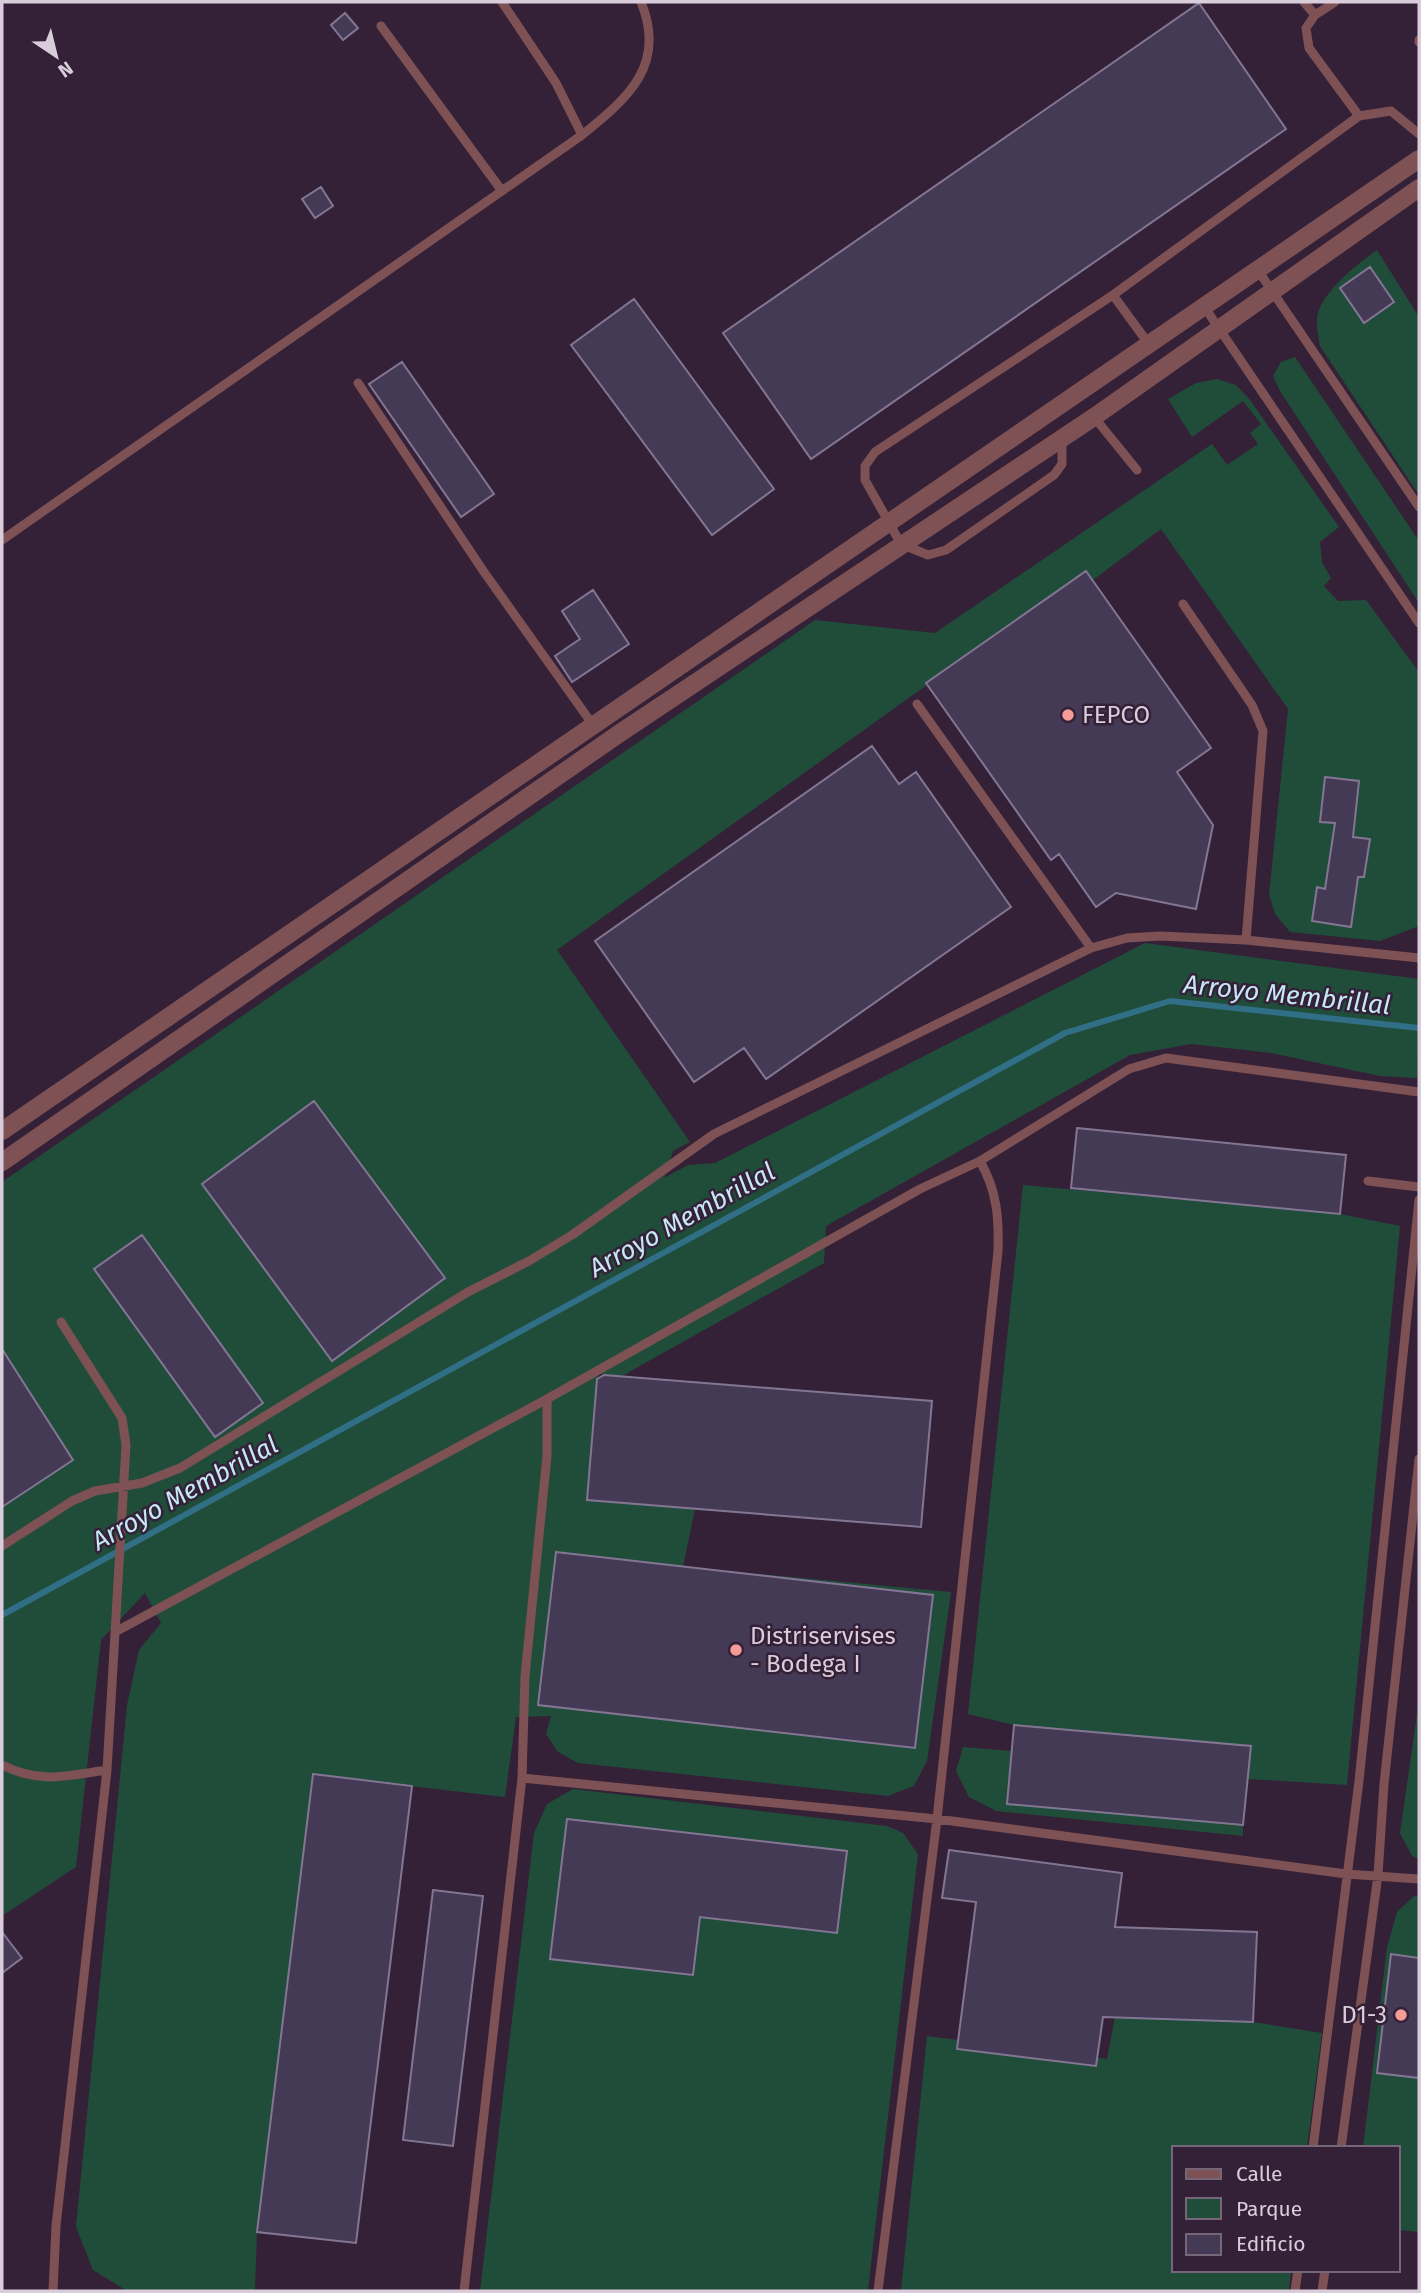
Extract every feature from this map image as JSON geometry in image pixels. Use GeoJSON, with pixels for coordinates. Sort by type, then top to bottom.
{"type":"FeatureCollection","features":[{"type":"Feature","properties":{"kind":"street"},"geometry":{"type":"LineString","coordinates":[[2,1131],[1419,159]]}},
{"type":"Feature","properties":{"kind":"street"},"geometry":{"type":"LineString","coordinates":[[2,1162],[620,733],[1220,330],[1419,188]]}},
{"type":"Feature","properties":{"kind":"street"},"geometry":{"type":"LineString","coordinates":[[177,1011],[192,1030]]}},
{"type":"Feature","properties":{"kind":"lane"},"geometry":{"type":"LineString","coordinates":[[502,2],[556,83],[582,135]]}},
{"type":"Feature","properties":{"kind":"lane"},"geometry":{"type":"LineString","coordinates":[[2,540],[582,135],[623,102],[647,65],[650,25],[641,2]]}},
{"type":"Feature","properties":{"kind":"lane"},"geometry":{"type":"LineString","coordinates":[[1304,2],[1315,15]]}},
{"type":"Feature","properties":{"kind":"lane"},"geometry":{"type":"LineString","coordinates":[[1335,2],[1315,15],[1306,28],[1309,48],[1359,116]]}},
{"type":"Feature","properties":{"kind":"lane"},"geometry":{"type":"LineString","coordinates":[[381,26],[502,191]]}},
{"type":"Feature","properties":{"kind":"lane"},"geometry":{"type":"LineString","coordinates":[[1062,438],[1062,464],[1054,475],[946,550],[928,555],[901,544],[865,480],[865,466],[875,452],[1113,295],[1359,116],[1391,111],[1419,134]]}},
{"type":"Feature","properties":{"kind":"lane"},"geometry":{"type":"LineString","coordinates":[[1257,269],[1419,507]]}},
{"type":"Feature","properties":{"kind":"lane"},"geometry":{"type":"LineString","coordinates":[[1113,295],[1148,343]]}},
{"type":"Feature","properties":{"kind":"lane"},"geometry":{"type":"LineString","coordinates":[[1203,305],[1419,623]]}},
{"type":"Feature","properties":{"kind":"lane"},"geometry":{"type":"LineString","coordinates":[[358,383],[484,572],[593,725]]}},
{"type":"Feature","properties":{"kind":"lane"},"geometry":{"type":"LineString","coordinates":[[1094,416],[1138,470]]}},
{"type":"Feature","properties":{"kind":"lane"},"geometry":{"type":"LineString","coordinates":[[1183,604],[1252,705],[1263,731],[1246,940]]}},
{"type":"Feature","properties":{"kind":"lane"},"geometry":{"type":"LineString","coordinates":[[917,704],[1091,948]]}},
{"type":"Feature","properties":{"kind":"lane"},"geometry":{"type":"LineString","coordinates":[[2,1546],[72,1501],[180,1468],[468,1292],[529,1261],[572,1235],[714,1134],[1091,948],[1127,937],[1246,940],[1419,958]]}},
{"type":"Feature","properties":{"kind":"lane"},"geometry":{"type":"LineString","coordinates":[[115,1632],[547,1399],[920,1189],[980,1161],[1129,1069],[1166,1058],[1419,1092]]}},
{"type":"Feature","properties":{"kind":"lane"},"geometry":{"type":"LineString","coordinates":[[878,2291],[937,1819],[998,1251],[999,1216],[993,1184],[980,1161]]}},
{"type":"Feature","properties":{"kind":"lane"},"geometry":{"type":"LineString","coordinates":[[1368,1181],[1419,1187]]}},
{"type":"Feature","properties":{"kind":"lane"},"geometry":{"type":"LineString","coordinates":[[1313,2146],[1359,1781],[1419,1200]]}},
{"type":"Feature","properties":{"kind":"lane"},"geometry":{"type":"LineString","coordinates":[[53,2291],[55,2226],[107,1770],[126,1445],[122,1418],[61,1322]]}},
{"type":"Feature","properties":{"kind":"lane"},"geometry":{"type":"LineString","coordinates":[[464,2291],[522,1778],[525,1676],[547,1456],[547,1399]]}},
{"type":"Feature","properties":{"kind":"lane"},"geometry":{"type":"LineString","coordinates":[[1341,2146],[1378,1875],[1384,1783],[1419,1459]]}},
{"type":"Feature","properties":{"kind":"lane"},"geometry":{"type":"LineString","coordinates":[[2,1765],[25,1776],[46,1779],[107,1770]]}},
{"type":"Feature","properties":{"kind":"lane"},"geometry":{"type":"LineString","coordinates":[[522,1778],[937,1819],[1346,1874],[1419,1879]]}},
{"type":"Feature","properties":{"kind":"lane"},"geometry":{"type":"LineString","coordinates":[[1295,2291],[1298,2272]]}},
{"type":"Feature","properties":{"kind":"lane"},"geometry":{"type":"LineString","coordinates":[[1322,2291],[1325,2272]]}},
{"type":"Feature","properties":{"kind":"green space"},"geometry":{"type":"Polygon","coordinates":[[[1377,250],[1419,317],[1419,495],[1320,346],[1317,319],[1324,300],[1350,271],[1377,250]]]}},
{"type":"Feature","properties":{"kind":"green space"},"geometry":{"type":"Polygon","coordinates":[[[1295,357],[1419,541],[1419,603],[1280,391],[1273,376],[1281,362],[1295,357]]]}},
{"type":"Feature","properties":{"kind":"green space"},"geometry":{"type":"Polygon","coordinates":[[[1217,379],[1236,385],[1250,400],[1339,527],[1320,542],[1322,562],[1331,578],[1324,586],[1338,601],[1366,600],[1419,672],[1419,926],[1380,941],[1290,932],[1275,914],[1269,895],[1288,709],[1161,529],[1093,580],[1086,571],[557,950],[690,1142],[673,1151],[664,1178],[688,1165],[715,1163],[1145,943],[1419,979],[1417,1078],[1380,1076],[1271,1053],[1191,1044],[1130,1055],[826,1226],[824,1263],[622,1376],[598,1374],[587,1500],[695,1509],[683,1567],[951,1592],[927,1761],[914,1786],[888,1796],[578,1763],[558,1752],[546,1734],[551,1716],[516,1717],[505,1797],[313,1775],[257,2232],[255,2291],[127,2291],[93,2270],[76,2227],[127,1705],[139,1650],[161,1623],[145,1593],[101,1640],[76,1867],[2,1916],[2,1182],[815,620],[935,633],[1212,444],[1227,465],[1258,444],[1250,433],[1261,424],[1243,401],[1192,437],[1168,399],[1196,383],[1217,379]]]}},
{"type":"Feature","properties":{"kind":"green space"},"geometry":{"type":"Polygon","coordinates":[[[1023,1185],[1340,1214],[1400,1226],[1347,1785],[1248,1779],[1250,1746],[1014,1725],[968,1714],[1023,1185]]]}},
{"type":"Feature","properties":{"kind":"green space"},"geometry":{"type":"Polygon","coordinates":[[[1419,1700],[1419,1859],[1412,1856],[1400,1833],[1419,1700]]]}},
{"type":"Feature","properties":{"kind":"green space"},"geometry":{"type":"Polygon","coordinates":[[[963,1747],[1011,1751],[1007,1804],[1243,1825],[1243,1836],[996,1811],[969,1797],[956,1771],[963,1747]]]}},
{"type":"Feature","properties":{"kind":"green space"},"geometry":{"type":"Polygon","coordinates":[[[573,1789],[887,1826],[903,1833],[918,1854],[868,2291],[480,2291],[534,1833],[547,1804],[573,1789]]]}},
{"type":"Feature","properties":{"kind":"green space"},"geometry":{"type":"Polygon","coordinates":[[[1414,1896],[1419,1896],[1419,2232],[1400,2230],[1400,2146],[1363,2146],[1387,1947],[1397,1912],[1414,1896]]]}},
{"type":"Feature","properties":{"kind":"green space"},"geometry":{"type":"Polygon","coordinates":[[[1115,2017],[1253,2022],[1322,2033],[1307,2146],[1172,2146],[1172,2272],[1291,2272],[1289,2291],[901,2291],[927,2036],[1107,2059],[1115,2017]]]}},
{"type":"Feature","properties":{"kind":"building"},"geometry":{"type":"Polygon","coordinates":[[[1199,3],[1286,129],[811,459],[723,333],[1199,3]]]}},
{"type":"Feature","properties":{"kind":"building"},"geometry":{"type":"Polygon","coordinates":[[[345,13],[358,28],[343,40],[331,25],[345,13]]]}},
{"type":"Feature","properties":{"kind":"building"},"geometry":{"type":"Polygon","coordinates":[[[321,187],[333,206],[315,218],[302,199],[321,187]]]}},
{"type":"Feature","properties":{"kind":"building"},"geometry":{"type":"Polygon","coordinates":[[[1370,267],[1394,302],[1364,323],[1340,288],[1370,267]]]}},
{"type":"Feature","properties":{"kind":"building"},"geometry":{"type":"Polygon","coordinates":[[[634,299],[774,489],[712,535],[571,345],[634,299]]]}},
{"type":"Feature","properties":{"kind":"building"},"geometry":{"type":"Polygon","coordinates":[[[402,362],[494,494],[461,517],[369,384],[402,362]]]}},
{"type":"Feature","properties":{"kind":"building","name":"FEPCO"},"geometry":{"type":"Polygon","coordinates":[[[1086,571],[1211,748],[1177,772],[1213,825],[1196,909],[1116,893],[1096,907],[1059,854],[1051,860],[926,683],[1086,571]]]}},
{"type":"Feature","properties":{"kind":"building"},"geometry":{"type":"Polygon","coordinates":[[[593,590],[629,644],[572,682],[555,656],[580,639],[562,611],[593,590]]]}},
{"type":"Feature","properties":{"kind":"building"},"geometry":{"type":"Polygon","coordinates":[[[872,746],[899,784],[916,772],[1011,907],[766,1079],[744,1048],[694,1082],[595,941],[872,746]]]}},
{"type":"Feature","properties":{"kind":"building"},"geometry":{"type":"Polygon","coordinates":[[[1325,777],[1359,781],[1353,837],[1370,839],[1364,877],[1358,877],[1351,927],[1312,921],[1317,887],[1325,889],[1335,823],[1320,822],[1325,777]]]}},
{"type":"Feature","properties":{"kind":"building"},"geometry":{"type":"Polygon","coordinates":[[[314,1101],[445,1278],[332,1361],[202,1184],[314,1101]]]}},
{"type":"Feature","properties":{"kind":"building"},"geometry":{"type":"Polygon","coordinates":[[[1077,1128],[1346,1155],[1340,1214],[1071,1188],[1077,1128]]]}},
{"type":"Feature","properties":{"kind":"building"},"geometry":{"type":"Polygon","coordinates":[[[142,1235],[263,1403],[215,1437],[94,1269],[142,1235]]]}},
{"type":"Feature","properties":{"kind":"building"},"geometry":{"type":"Polygon","coordinates":[[[2,1349],[73,1460],[2,1507],[2,1349]]]}},
{"type":"Feature","properties":{"kind":"building"},"geometry":{"type":"Polygon","coordinates":[[[604,1375],[932,1401],[921,1527],[587,1500],[597,1379],[604,1375]]]}},
{"type":"Feature","properties":{"kind":"building","name":"Distriservises - Bodega I"},"geometry":{"type":"Polygon","coordinates":[[[556,1552],[933,1595],[915,1748],[538,1705],[556,1552]]]}},
{"type":"Feature","properties":{"kind":"building"},"geometry":{"type":"Polygon","coordinates":[[[1014,1725],[1251,1746],[1243,1825],[1007,1804],[1014,1725]]]}},
{"type":"Feature","properties":{"kind":"building"},"geometry":{"type":"Polygon","coordinates":[[[313,1774],[412,1786],[356,2243],[257,2232],[313,1774]]]}},
{"type":"Feature","properties":{"kind":"building"},"geometry":{"type":"Polygon","coordinates":[[[567,1819],[847,1851],[837,1933],[700,1917],[693,1975],[550,1959],[567,1819]]]}},
{"type":"Feature","properties":{"kind":"building"},"geometry":{"type":"Polygon","coordinates":[[[949,1850],[1122,1873],[1115,1927],[1257,1932],[1253,2022],[1103,2017],[1096,2066],[957,2049],[976,1902],[942,1898],[949,1850]]]}},
{"type":"Feature","properties":{"kind":"building"},"geometry":{"type":"Polygon","coordinates":[[[433,1890],[483,1896],[453,2146],[403,2140],[433,1890]]]}},
{"type":"Feature","properties":{"kind":"building"},"geometry":{"type":"Polygon","coordinates":[[[2,1932],[22,1958],[2,1973],[2,1932]]]}},
{"type":"Feature","properties":{"kind":"building","name":"D1-3"},"geometry":{"type":"Polygon","coordinates":[[[1391,1954],[1419,1958],[1419,2078],[1377,2073],[1391,1954]]]}},
{"type":"Feature","properties":{"kind":"waterway","name":"Arroyo Membrillal"},"geometry":{"type":"LineString","coordinates":[[2,1615],[1065,1033],[1170,1001],[1419,1028]]}},
{"type":"Feature","properties":{"kind":"place","name":"FEPCO"},"geometry":{"type":"Point","coordinates":[1068,715]}},
{"type":"Feature","properties":{"kind":"place","name":"Distriservises - Bodega I"},"geometry":{"type":"Point","coordinates":[736,1650]}},
{"type":"Feature","properties":{"kind":"place","name":"D1-3"},"geometry":{"type":"Point","coordinates":[1401,2015]}}]}
